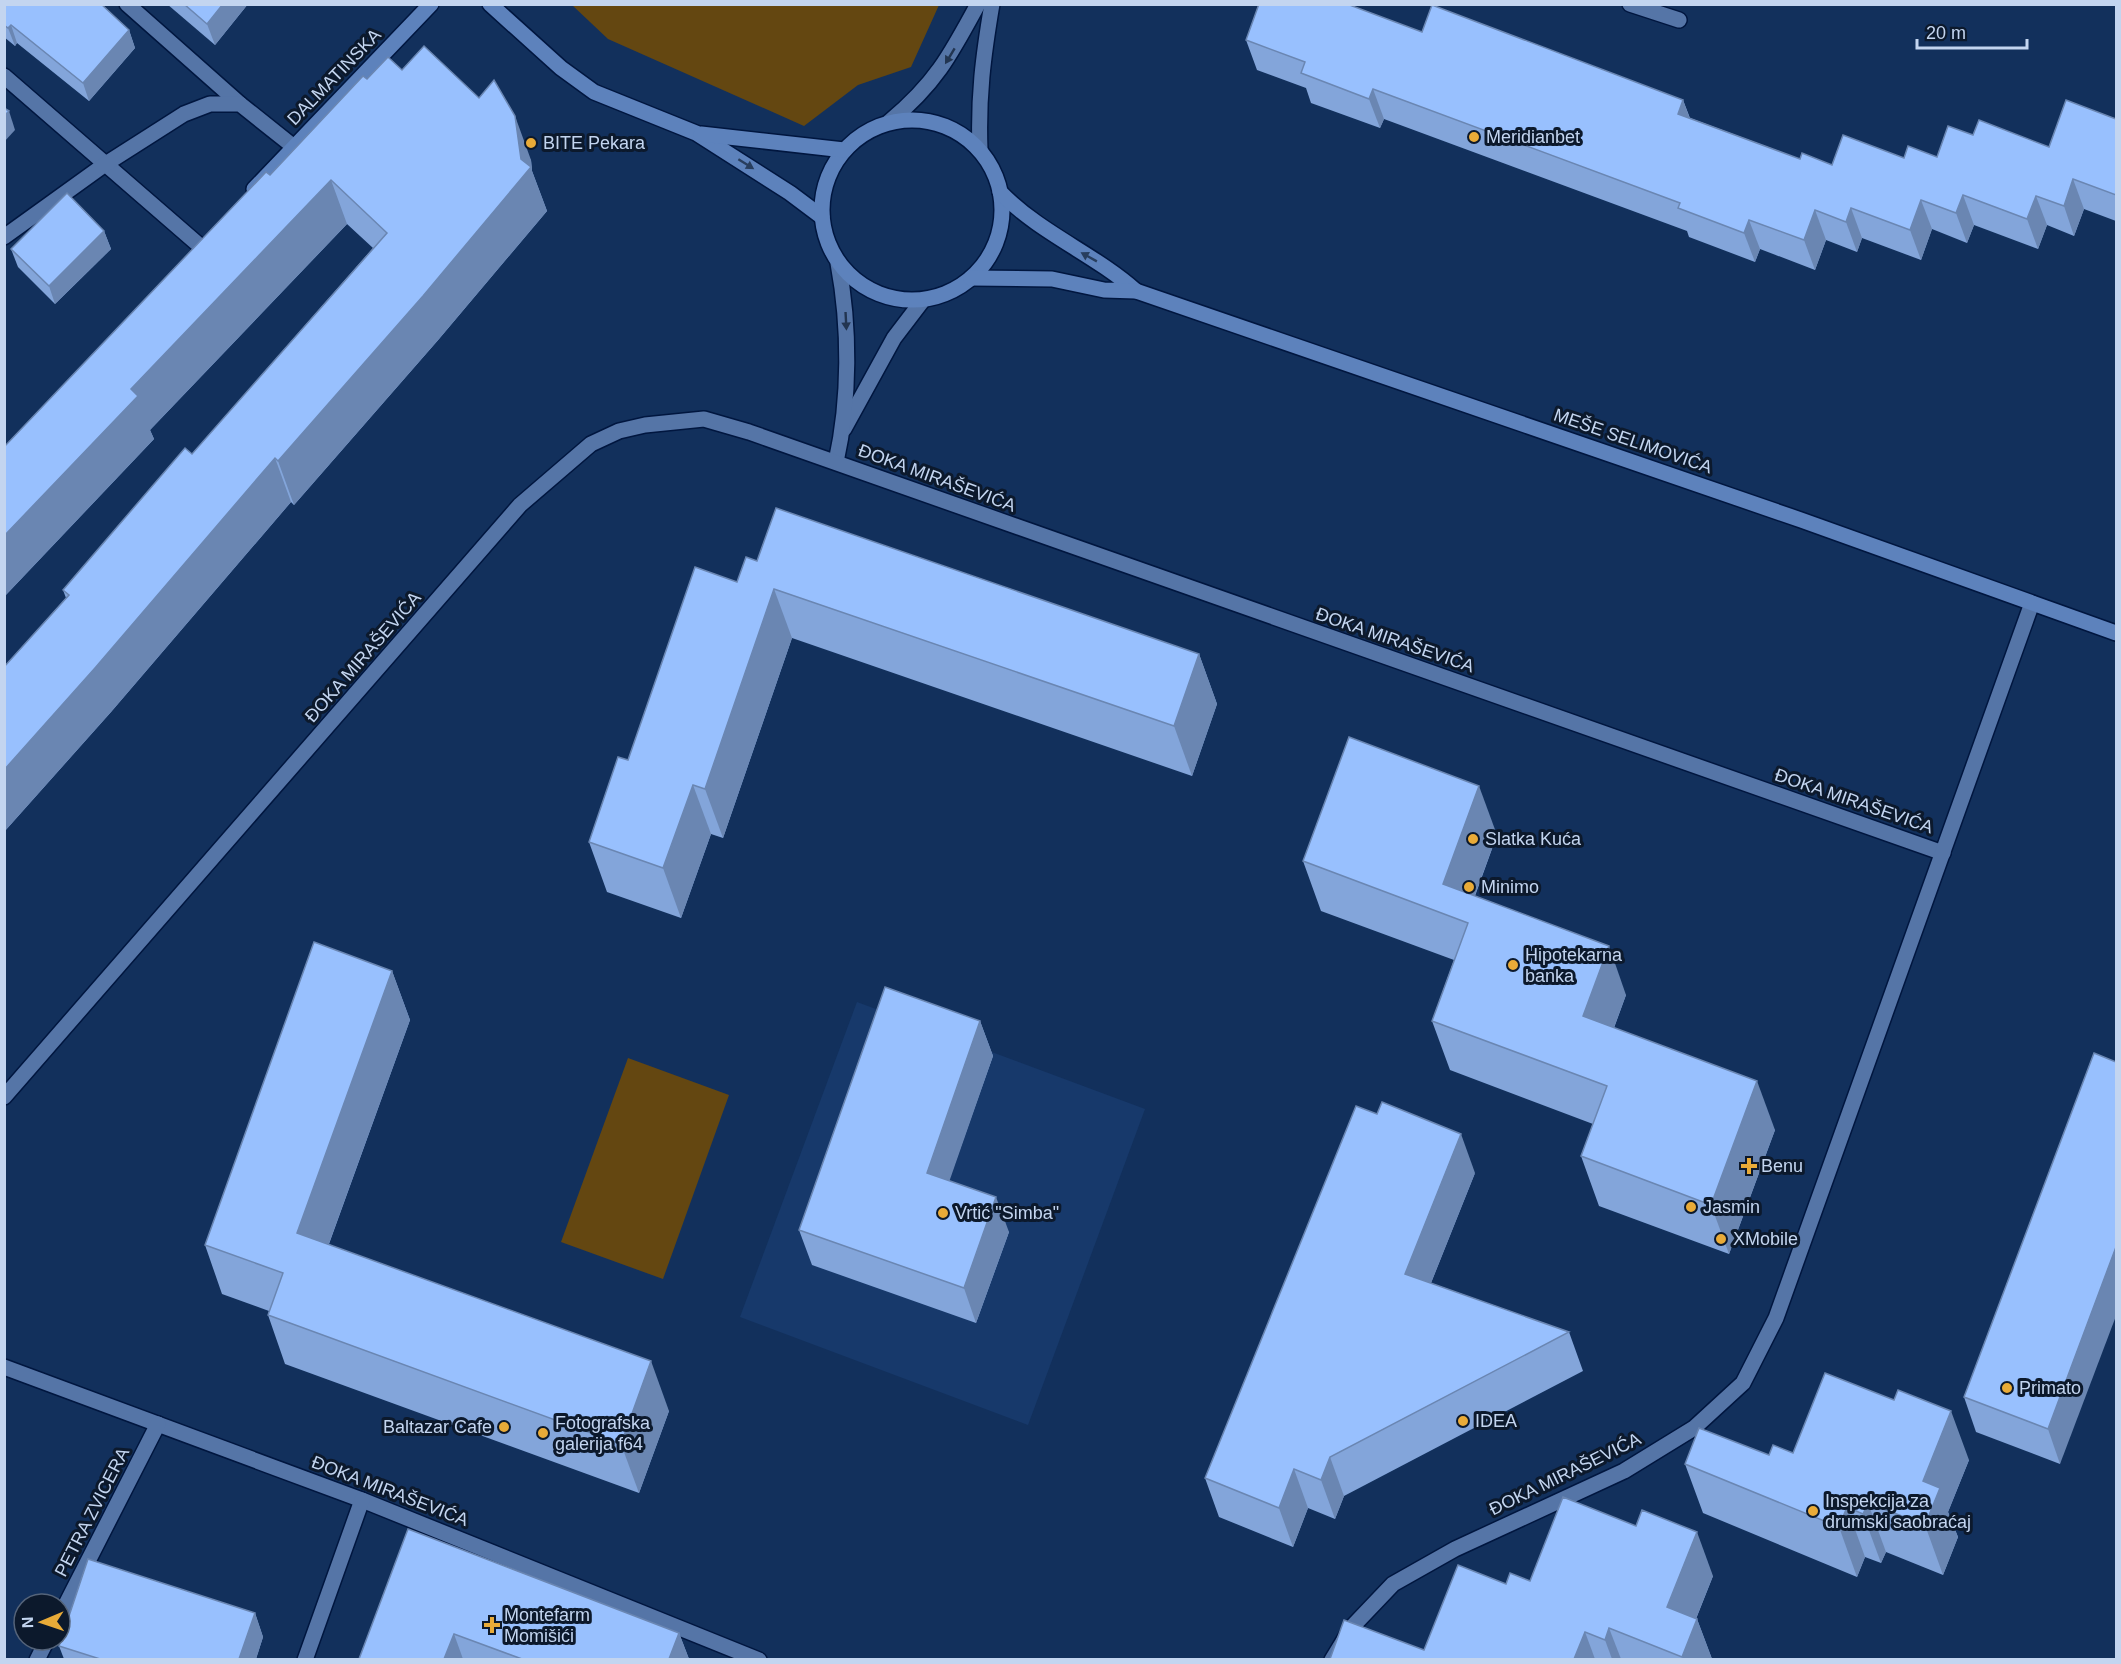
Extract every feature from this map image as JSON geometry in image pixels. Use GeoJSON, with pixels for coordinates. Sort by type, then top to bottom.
{"type":"FeatureCollection","features":[{"type":"Feature","properties":{"kind":"street","name":"DALMATINSKA"},"geometry":{"type":"LineString","coordinates":[[127,4],[240,104],[294,147],[431,4]]}},
{"type":"Feature","properties":{"kind":"street"},"geometry":{"type":"LineString","coordinates":[[490,4],[561,68],[594,92],[696,133],[790,193],[822,217]]}},
{"type":"Feature","properties":{"kind":"street"},"geometry":{"type":"LineString","coordinates":[[842,432],[847,332],[845,298],[838,263],[827,241],[822,217],[823,192],[831,169],[844,150],[865,132],[889,122],[920,96],[949,59],[978,4]]}},
{"type":"Feature","properties":{"kind":"street"},"geometry":{"type":"LineString","coordinates":[[980,150],[978,104],[980,71],[992,4]]}},
{"type":"Feature","properties":{"kind":"street"},"geometry":{"type":"LineString","coordinates":[[1630,4],[1679,20]]}},
{"type":"Feature","properties":{"kind":"street"},"geometry":{"type":"LineString","coordinates":[[4,76],[200,246]]}},
{"type":"Feature","properties":{"kind":"street"},"geometry":{"type":"LineString","coordinates":[[4,237],[104,165],[184,114],[210,104],[240,104]]}},
{"type":"Feature","properties":{"kind":"street"},"geometry":{"type":"LineString","coordinates":[[838,263],[855,281],[877,294],[900,301],[923,300],[949,293],[971,278],[989,257],[998,237],[1002,214],[1000,192],[993,170],[980,150],[963,135],[942,124],[921,120],[889,122]]}},
{"type":"Feature","properties":{"kind":"street"},"geometry":{"type":"LineString","coordinates":[[696,133],[844,150]]}},
{"type":"Feature","properties":{"kind":"street"},"geometry":{"type":"LineString","coordinates":[[245,199],[294,147]]}},
{"type":"Feature","properties":{"kind":"street","name":"MEŠE SELIMOVIĆA"},"geometry":{"type":"LineString","coordinates":[[1000,192],[1039,227],[1112,270],[1136,291]]}},
{"type":"Feature","properties":{"kind":"street","name":"MEŠE SELIMOVIĆA"},"geometry":{"type":"LineString","coordinates":[[971,278],[1052,279],[1104,290],[1136,291],[1801,520],[2116,633]]}},
{"type":"Feature","properties":{"kind":"street"},"geometry":{"type":"LineString","coordinates":[[842,432],[894,338],[923,300]]}},
{"type":"Feature","properties":{"kind":"street","name":"ĐOKA MIRAŠEVIĆA"},"geometry":{"type":"LineString","coordinates":[[4,1097],[520,505],[591,444],[619,431],[645,424],[704,419],[836,462],[1943,854]]}},
{"type":"Feature","properties":{"kind":"street","name":"ĐOKA MIRAŠEVIĆA"},"geometry":{"type":"LineString","coordinates":[[836,462],[842,432]]}},
{"type":"Feature","properties":{"kind":"street","name":"ĐOKA MIRAŠEVIĆA"},"geometry":{"type":"LineString","coordinates":[[1332,1659],[1352,1627],[1393,1584],[1455,1549],[1624,1471],[1694,1428],[1743,1383],[1776,1318],[2032,603]]}},
{"type":"Feature","properties":{"kind":"street","name":"ĐOKA MIRAŠEVIĆA"},"geometry":{"type":"LineString","coordinates":[[4,1367],[362,1500],[759,1659]]}},
{"type":"Feature","properties":{"kind":"street","name":"PETRA ZVICERA"},"geometry":{"type":"LineString","coordinates":[[72,1592],[158,1424]]}},
{"type":"Feature","properties":{"kind":"street"},"geometry":{"type":"LineString","coordinates":[[305,1659],[362,1500]]}},
{"type":"Feature","properties":{"kind":"shaded area"},"geometry":{"type":"Polygon","coordinates":[[[572,5],[939,5],[911,67],[858,85],[804,126],[608,39],[572,5]]]}},
{"type":"Feature","properties":{"kind":"shaded area","name":"Vrtić \"Simba\""},"geometry":{"type":"Polygon","coordinates":[[[857,1002],[1145,1109],[1028,1425],[740,1317],[857,1002]]]}},
{"type":"Feature","properties":{"kind":"shaded area"},"geometry":{"type":"Polygon","coordinates":[[[628,1058],[729,1095],[663,1279],[561,1242],[628,1058]]]}},
{"type":"Feature","properties":{"kind":"building"},"geometry":{"type":"Polygon","coordinates":[[[4,4],[101,4],[129,30],[83,83],[11,25],[8,28],[4,25],[4,4]]]}},
{"type":"Feature","properties":{"kind":"building"},"geometry":{"type":"Polygon","coordinates":[[[184,4],[223,4],[207,24],[184,4]]]}},
{"type":"Feature","properties":{"kind":"building"},"geometry":{"type":"Polygon","coordinates":[[[1259,4],[1347,4],[1422,32],[1432,5],[1683,100],[1678,114],[1800,159],[1802,153],[1832,165],[1843,135],[1904,158],[1908,146],[1937,157],[1948,126],[1973,135],[1979,120],[2049,147],[2066,100],[2116,119],[2116,195],[2073,179],[2064,206],[2036,196],[2027,219],[1963,195],[1956,213],[1921,200],[1910,230],[1851,208],[1846,222],[1815,210],[1804,240],[1749,220],[1744,233],[1678,208],[1680,203],[1373,89],[1369,99],[1301,73],[1305,62],[1246,40],[1259,4]]]}},
{"type":"Feature","properties":{"kind":"building"},"geometry":{"type":"Polygon","coordinates":[[[424,46],[479,98],[494,80],[515,116],[521,159],[531,167],[423,296],[278,461],[275,458],[95,668],[4,770],[4,667],[69,595],[63,590],[185,448],[192,454],[387,233],[331,180],[131,389],[138,396],[4,536],[4,447],[266,172],[270,175],[363,76],[367,79],[388,57],[402,70],[424,46]]]}},
{"type":"Feature","properties":{"kind":"building"},"geometry":{"type":"Polygon","coordinates":[[[67,193],[104,231],[49,286],[11,249],[67,193]]]}},
{"type":"Feature","properties":{"kind":"building"},"geometry":{"type":"Polygon","coordinates":[[[776,508],[1199,654],[1174,726],[774,589],[705,789],[693,785],[663,868],[589,842],[618,757],[628,760],[695,567],[737,582],[746,557],[757,561],[776,508]]]}},
{"type":"Feature","properties":{"kind":"building"},"geometry":{"type":"Polygon","coordinates":[[[1349,737],[1479,786],[1443,884],[1609,946],[1583,1016],[1757,1081],[1711,1205],[1581,1156],[1607,1086],[1432,1021],[1468,923],[1303,861],[1349,737]]]}},
{"type":"Feature","properties":{"kind":"building"},"geometry":{"type":"Polygon","coordinates":[[[314,942],[392,971],[297,1233],[651,1361],[621,1444],[268,1315],[283,1273],[205,1245],[314,942]]]}},
{"type":"Feature","properties":{"kind":"building"},"geometry":{"type":"Polygon","coordinates":[[[885,987],[980,1021],[927,1173],[996,1197],[964,1288],[799,1230],[885,987]]]}},
{"type":"Feature","properties":{"kind":"building"},"geometry":{"type":"Polygon","coordinates":[[[2094,1053],[2116,1062],[2116,1247],[2048,1429],[1964,1397],[2094,1053]]]}},
{"type":"Feature","properties":{"kind":"building"},"geometry":{"type":"Polygon","coordinates":[[[1382,1102],[1461,1134],[1405,1274],[1569,1332],[1330,1457],[1321,1480],[1294,1469],[1279,1508],[1205,1478],[1356,1106],[1377,1114],[1382,1102]]]}},
{"type":"Feature","properties":{"kind":"building"},"geometry":{"type":"Polygon","coordinates":[[[1825,1373],[1894,1400],[1898,1390],[1951,1411],[1923,1481],[1940,1488],[1925,1525],[1868,1503],[1863,1514],[1847,1507],[1839,1527],[1685,1464],[1699,1428],[1769,1455],[1773,1445],[1793,1453],[1825,1373]]]}},
{"type":"Feature","properties":{"kind":"building"},"geometry":{"type":"Polygon","coordinates":[[[1563,1497],[1636,1526],[1642,1510],[1697,1532],[1667,1607],[1697,1619],[1682,1657],[1609,1628],[1605,1640],[1585,1632],[1574,1659],[1330,1659],[1344,1620],[1424,1650],[1458,1565],[1506,1584],[1510,1573],[1530,1581],[1563,1497]]]}},
{"type":"Feature","properties":{"kind":"building"},"geometry":{"type":"Polygon","coordinates":[[[408,1529],[679,1633],[669,1659],[522,1659],[454,1634],[444,1659],[359,1659],[408,1529]]]}},
{"type":"Feature","properties":{"kind":"building"},"geometry":{"type":"Polygon","coordinates":[[[88,1559],[255,1613],[239,1659],[100,1659],[72,1650],[72,1607],[88,1559]]]}},
{"type":"Feature","properties":{"kind":"place","name":"Meridianbet"},"geometry":{"type":"Point","coordinates":[1474,137]}},
{"type":"Feature","properties":{"kind":"place","name":"BITE Pekara"},"geometry":{"type":"Point","coordinates":[531,143]}},
{"type":"Feature","properties":{"kind":"place","name":"Slatka Kuća"},"geometry":{"type":"Point","coordinates":[1473,839]}},
{"type":"Feature","properties":{"kind":"place","name":"Minimo"},"geometry":{"type":"Point","coordinates":[1469,887]}},
{"type":"Feature","properties":{"kind":"place","name":"Hipotekarna banka"},"geometry":{"type":"Point","coordinates":[1513,965]}},
{"type":"Feature","properties":{"kind":"place","name":"Benu"},"geometry":{"type":"Point","coordinates":[1749,1166]}},
{"type":"Feature","properties":{"kind":"place","name":"Jasmin"},"geometry":{"type":"Point","coordinates":[1691,1207]}},
{"type":"Feature","properties":{"kind":"place","name":"Vrtić \"Simba\""},"geometry":{"type":"Point","coordinates":[943,1213]}},
{"type":"Feature","properties":{"kind":"place","name":"XMobile"},"geometry":{"type":"Point","coordinates":[1721,1239]}},
{"type":"Feature","properties":{"kind":"place","name":"Primato"},"geometry":{"type":"Point","coordinates":[2007,1388]}},
{"type":"Feature","properties":{"kind":"place","name":"IDEA"},"geometry":{"type":"Point","coordinates":[1463,1421]}},
{"type":"Feature","properties":{"kind":"place","name":"Baltazar Cafe"},"geometry":{"type":"Point","coordinates":[504,1427]}},
{"type":"Feature","properties":{"kind":"place","name":"Fotografska galerija f64"},"geometry":{"type":"Point","coordinates":[543,1433]}},
{"type":"Feature","properties":{"kind":"place","name":"Inspekcija za drumski saobraćaj"},"geometry":{"type":"Point","coordinates":[1813,1511]}},
{"type":"Feature","properties":{"kind":"place","name":"Montefarm Momišići"},"geometry":{"type":"Point","coordinates":[492,1625]}}]}
